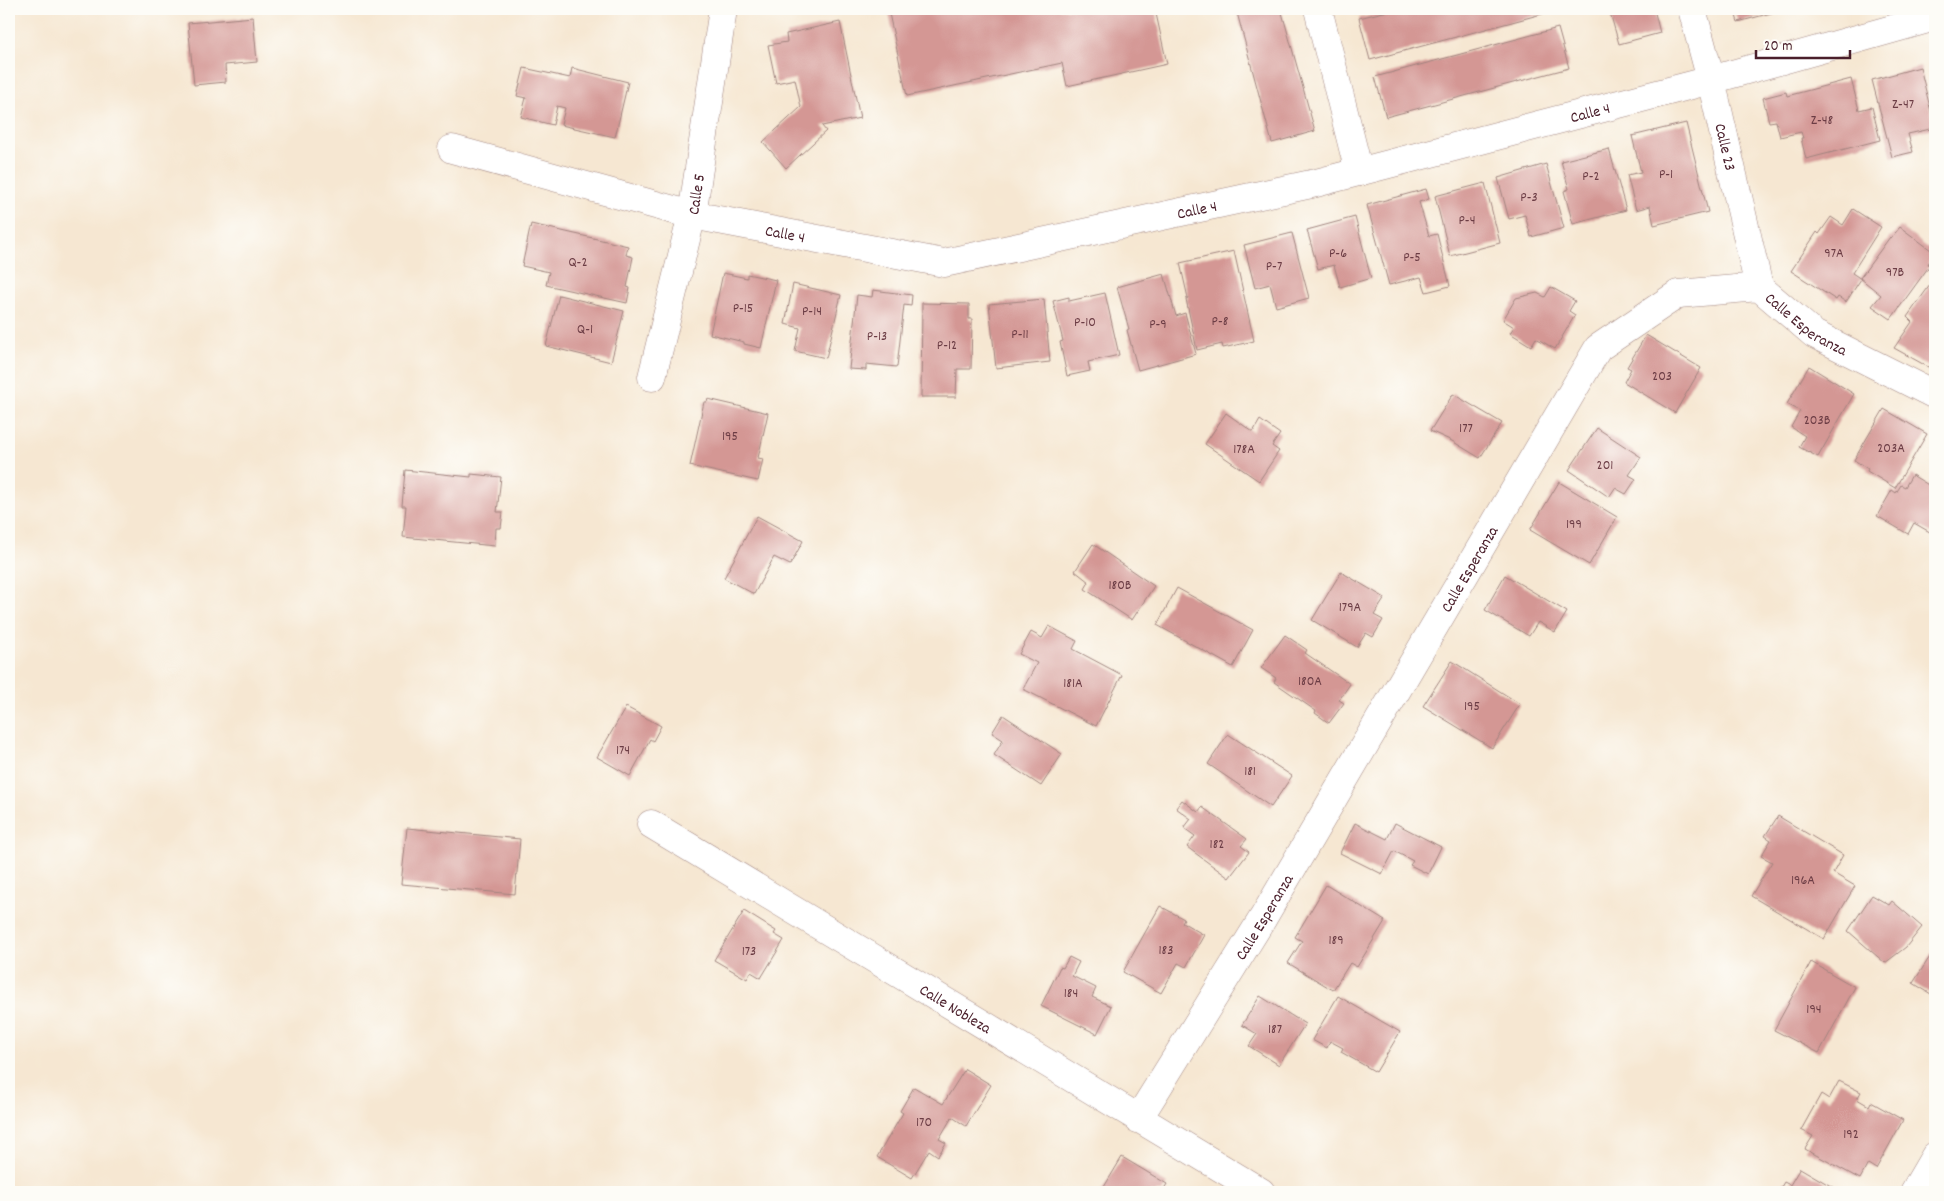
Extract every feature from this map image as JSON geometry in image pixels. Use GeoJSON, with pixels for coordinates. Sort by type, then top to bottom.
{"type":"FeatureCollection","features":[{"type":"Feature","properties":{"kind":"street","name":"Calle 5"},"geometry":{"type":"LineString","coordinates":[[652,377],[692,216],[723,9]]}},
{"type":"Feature","properties":{"kind":"street"},"geometry":{"type":"LineString","coordinates":[[1318,9],[1360,172]]}},
{"type":"Feature","properties":{"kind":"street","name":"Calle 23"},"geometry":{"type":"LineString","coordinates":[[1692,9],[1711,80],[1759,286]]}},
{"type":"Feature","properties":{"kind":"street","name":"Calle 4"},"geometry":{"type":"LineString","coordinates":[[452,148],[692,216],[944,263],[1360,172],[1711,80],[1935,17]]}},
{"type":"Feature","properties":{"kind":"street","name":"Calle Esperanza"},"geometry":{"type":"LineString","coordinates":[[1138,1119],[1263,918],[1598,348],[1678,294],[1759,286],[1814,334],[1935,395]]}},
{"type":"Feature","properties":{"kind":"street","name":"Calle Nobleza"},"geometry":{"type":"LineString","coordinates":[[651,824],[1261,1192]]}},
{"type":"Feature","properties":{"kind":"street"},"geometry":{"type":"LineString","coordinates":[[1914,1192],[1935,1156]]}},
{"type":"Feature","properties":{"kind":"building"},"geometry":{"type":"Polygon","coordinates":[[[888,9],[1155,9],[1167,64],[1067,86],[1062,63],[907,96],[888,9]]]}},
{"type":"Feature","properties":{"kind":"building"},"geometry":{"type":"Polygon","coordinates":[[[1236,9],[1281,9],[1315,131],[1272,143],[1236,9]]]}},
{"type":"Feature","properties":{"kind":"building"},"geometry":{"type":"Polygon","coordinates":[[[1396,9],[1553,9],[1553,11],[1370,60],[1359,18],[1396,9]]]}},
{"type":"Feature","properties":{"kind":"building"},"geometry":{"type":"Polygon","coordinates":[[[1609,9],[1654,9],[1660,33],[1619,44],[1609,9]]]}},
{"type":"Feature","properties":{"kind":"building"},"geometry":{"type":"Polygon","coordinates":[[[1734,9],[1786,9],[1738,22],[1734,9]]]}},
{"type":"Feature","properties":{"kind":"building"},"geometry":{"type":"Polygon","coordinates":[[[253,17],[257,62],[225,65],[226,82],[194,85],[188,23],[253,17]]]}},
{"type":"Feature","properties":{"kind":"building"},"geometry":{"type":"Polygon","coordinates":[[[840,22],[860,118],[822,126],[826,131],[786,168],[763,142],[801,107],[795,79],[776,83],[768,45],[787,42],[786,34],[840,22]]]}},
{"type":"Feature","properties":{"kind":"building"},"geometry":{"type":"Polygon","coordinates":[[[1558,28],[1569,68],[1386,117],[1375,77],[1558,28]]]}},
{"type":"Feature","properties":{"kind":"building"},"geometry":{"type":"Polygon","coordinates":[[[1935,62],[1935,80],[1930,63],[1935,62]]]}},
{"type":"Feature","properties":{"kind":"building"},"geometry":{"type":"Polygon","coordinates":[[[1920,67],[1935,128],[1908,134],[1913,152],[1892,157],[1872,80],[1920,67]]]}},
{"type":"Feature","properties":{"kind":"building"},"geometry":{"type":"Polygon","coordinates":[[[524,68],[570,78],[572,68],[628,82],[615,137],[561,125],[565,108],[557,106],[553,125],[521,117],[526,98],[517,96],[524,68]]]}},
{"type":"Feature","properties":{"kind":"building"},"geometry":{"type":"Polygon","coordinates":[[[1851,79],[1859,110],[1872,107],[1880,140],[1806,159],[1801,132],[1780,137],[1776,121],[1769,122],[1763,98],[1786,92],[1787,96],[1851,79]]]}},
{"type":"Feature","properties":{"kind":"building"},"geometry":{"type":"Polygon","coordinates":[[[1686,123],[1708,212],[1654,225],[1650,206],[1636,210],[1627,175],[1641,172],[1632,136],[1686,123]]]}},
{"type":"Feature","properties":{"kind":"building"},"geometry":{"type":"Polygon","coordinates":[[[1609,149],[1626,210],[1573,224],[1564,191],[1569,189],[1561,161],[1609,149]]]}},
{"type":"Feature","properties":{"kind":"building"},"geometry":{"type":"Polygon","coordinates":[[[1546,164],[1564,228],[1531,237],[1525,215],[1509,219],[1498,178],[1546,164]]]}},
{"type":"Feature","properties":{"kind":"building"},"geometry":{"type":"Polygon","coordinates":[[[1485,183],[1500,243],[1450,256],[1435,196],[1485,183]]]}},
{"type":"Feature","properties":{"kind":"building"},"geometry":{"type":"Polygon","coordinates":[[[1426,189],[1429,199],[1419,202],[1429,236],[1437,234],[1450,286],[1426,292],[1421,277],[1389,285],[1367,205],[1426,189]]]}},
{"type":"Feature","properties":{"kind":"building"},"geometry":{"type":"Polygon","coordinates":[[[1853,209],[1881,227],[1852,273],[1861,279],[1846,302],[1838,297],[1836,300],[1791,271],[1817,232],[1819,234],[1831,217],[1843,225],[1853,209]]]}},
{"type":"Feature","properties":{"kind":"building"},"geometry":{"type":"Polygon","coordinates":[[[1355,217],[1371,278],[1340,287],[1334,265],[1318,269],[1307,230],[1355,217]]]}},
{"type":"Feature","properties":{"kind":"building"},"geometry":{"type":"Polygon","coordinates":[[[531,224],[628,246],[626,255],[633,257],[627,287],[630,288],[627,303],[546,285],[549,272],[522,266],[531,224]]]}},
{"type":"Feature","properties":{"kind":"building"},"geometry":{"type":"Polygon","coordinates":[[[1900,227],[1935,253],[1928,264],[1930,265],[1891,319],[1872,306],[1881,295],[1860,278],[1890,237],[1900,227]]]}},
{"type":"Feature","properties":{"kind":"building"},"geometry":{"type":"Polygon","coordinates":[[[1292,233],[1309,298],[1276,307],[1270,284],[1255,288],[1244,245],[1292,233]]]}},
{"type":"Feature","properties":{"kind":"building"},"geometry":{"type":"Polygon","coordinates":[[[1234,251],[1254,341],[1223,348],[1222,344],[1197,350],[1180,263],[1234,251]]]}},
{"type":"Feature","properties":{"kind":"building"},"geometry":{"type":"Polygon","coordinates":[[[723,273],[747,278],[747,274],[776,280],[761,348],[710,334],[723,273]]]}},
{"type":"Feature","properties":{"kind":"building"},"geometry":{"type":"Polygon","coordinates":[[[1164,274],[1176,316],[1185,313],[1196,354],[1138,370],[1117,287],[1164,274]]]}},
{"type":"Feature","properties":{"kind":"building"},"geometry":{"type":"Polygon","coordinates":[[[1935,280],[1935,360],[1930,368],[1894,348],[1912,322],[1907,317],[1935,280]]]}},
{"type":"Feature","properties":{"kind":"building"},"geometry":{"type":"Polygon","coordinates":[[[793,284],[841,295],[826,358],[795,351],[800,328],[785,324],[793,284]]]}},
{"type":"Feature","properties":{"kind":"building"},"geometry":{"type":"Polygon","coordinates":[[[1551,287],[1575,301],[1569,311],[1575,315],[1555,349],[1536,338],[1531,346],[1510,333],[1514,327],[1503,320],[1516,298],[1537,293],[1545,297],[1551,287]]]}},
{"type":"Feature","properties":{"kind":"building"},"geometry":{"type":"Polygon","coordinates":[[[873,290],[912,295],[911,306],[904,305],[897,367],[866,364],[866,370],[849,369],[857,295],[872,297],[873,290]]]}},
{"type":"Feature","properties":{"kind":"building"},"geometry":{"type":"Polygon","coordinates":[[[1105,293],[1119,355],[1088,362],[1090,371],[1067,376],[1060,342],[1063,341],[1053,301],[1069,297],[1069,301],[1105,293]]]}},
{"type":"Feature","properties":{"kind":"building"},"geometry":{"type":"Polygon","coordinates":[[[559,295],[624,311],[611,362],[546,346],[559,295]]]}},
{"type":"Feature","properties":{"kind":"building"},"geometry":{"type":"Polygon","coordinates":[[[1044,299],[1050,362],[996,368],[989,304],[1044,299]]]}},
{"type":"Feature","properties":{"kind":"building"},"geometry":{"type":"Polygon","coordinates":[[[922,303],[969,304],[969,319],[972,319],[971,369],[957,369],[956,397],[921,397],[922,303]]]}},
{"type":"Feature","properties":{"kind":"building"},"geometry":{"type":"Polygon","coordinates":[[[1646,335],[1701,368],[1675,413],[1624,382],[1631,369],[1627,367],[1646,335]]]}},
{"type":"Feature","properties":{"kind":"building"},"geometry":{"type":"Polygon","coordinates":[[[1809,366],[1854,394],[1818,457],[1799,447],[1805,436],[1791,427],[1800,411],[1787,404],[1809,366]]]}},
{"type":"Feature","properties":{"kind":"building"},"geometry":{"type":"Polygon","coordinates":[[[1453,394],[1502,423],[1480,458],[1452,441],[1430,431],[1453,394]]]}},
{"type":"Feature","properties":{"kind":"building"},"geometry":{"type":"Polygon","coordinates":[[[708,399],[768,413],[758,458],[763,459],[758,481],[690,466],[704,402],[707,402],[708,399]]]}},
{"type":"Feature","properties":{"kind":"building"},"geometry":{"type":"Polygon","coordinates":[[[1884,409],[1927,434],[1895,488],[1867,471],[1868,469],[1854,460],[1884,409]]]}},
{"type":"Feature","properties":{"kind":"building"},"geometry":{"type":"Polygon","coordinates":[[[1226,413],[1253,432],[1260,420],[1280,434],[1272,446],[1279,451],[1259,481],[1205,444],[1226,413]]]}},
{"type":"Feature","properties":{"kind":"building"},"geometry":{"type":"Polygon","coordinates":[[[1597,428],[1641,457],[1629,475],[1636,479],[1626,494],[1615,488],[1609,497],[1569,470],[1597,428]]]}},
{"type":"Feature","properties":{"kind":"building"},"geometry":{"type":"Polygon","coordinates":[[[405,470],[471,477],[471,474],[501,477],[497,512],[503,512],[501,528],[496,528],[495,546],[403,537],[406,506],[402,506],[405,470]]]}},
{"type":"Feature","properties":{"kind":"building"},"geometry":{"type":"Polygon","coordinates":[[[1912,475],[1935,489],[1935,535],[1914,523],[1908,534],[1877,516],[1892,490],[1896,493],[1901,485],[1905,487],[1912,475]]]}},
{"type":"Feature","properties":{"kind":"building"},"geometry":{"type":"Polygon","coordinates":[[[1559,482],[1617,517],[1589,565],[1530,530],[1559,482]]]}},
{"type":"Feature","properties":{"kind":"building"},"geometry":{"type":"Polygon","coordinates":[[[757,516],[803,541],[790,565],[774,557],[754,594],[724,578],[757,516]]]}},
{"type":"Feature","properties":{"kind":"building"},"geometry":{"type":"Polygon","coordinates":[[[1093,544],[1154,586],[1132,620],[1085,589],[1089,582],[1075,571],[1093,544]]]}},
{"type":"Feature","properties":{"kind":"building"},"geometry":{"type":"Polygon","coordinates":[[[1341,572],[1385,598],[1374,615],[1383,620],[1373,637],[1366,633],[1357,647],[1312,620],[1341,572]]]}},
{"type":"Feature","properties":{"kind":"building"},"geometry":{"type":"Polygon","coordinates":[[[1505,575],[1567,612],[1555,632],[1538,622],[1529,636],[1485,610],[1505,575]]]}},
{"type":"Feature","properties":{"kind":"building"},"geometry":{"type":"Polygon","coordinates":[[[1177,588],[1253,630],[1233,667],[1157,625],[1177,588]]]}},
{"type":"Feature","properties":{"kind":"building"},"geometry":{"type":"Polygon","coordinates":[[[1049,626],[1077,641],[1073,649],[1122,675],[1096,726],[1023,689],[1037,663],[1019,654],[1031,632],[1042,638],[1049,626]]]}},
{"type":"Feature","properties":{"kind":"building"},"geometry":{"type":"Polygon","coordinates":[[[1285,635],[1307,650],[1305,653],[1350,684],[1339,700],[1344,703],[1329,723],[1315,713],[1316,711],[1274,682],[1276,678],[1261,668],[1285,635]]]}},
{"type":"Feature","properties":{"kind":"building"},"geometry":{"type":"Polygon","coordinates":[[[1452,661],[1520,704],[1492,748],[1423,706],[1452,661]]]}},
{"type":"Feature","properties":{"kind":"building"},"geometry":{"type":"Polygon","coordinates":[[[626,707],[661,726],[653,741],[650,739],[630,776],[597,757],[626,707]]]}},
{"type":"Feature","properties":{"kind":"building"},"geometry":{"type":"Polygon","coordinates":[[[1003,715],[1062,754],[1041,786],[994,755],[1003,740],[992,733],[1003,715]]]}},
{"type":"Feature","properties":{"kind":"building"},"geometry":{"type":"Polygon","coordinates":[[[1228,734],[1292,776],[1271,807],[1208,764],[1228,734]]]}},
{"type":"Feature","properties":{"kind":"building"},"geometry":{"type":"Polygon","coordinates":[[[1182,800],[1198,812],[1202,807],[1247,839],[1241,846],[1249,852],[1229,878],[1187,847],[1195,836],[1184,828],[1191,819],[1176,808],[1182,800]]]}},
{"type":"Feature","properties":{"kind":"building"},"geometry":{"type":"Polygon","coordinates":[[[1778,816],[1843,855],[1833,873],[1855,886],[1824,939],[1751,896],[1772,862],[1761,856],[1771,840],[1765,836],[1778,816]]]}},
{"type":"Feature","properties":{"kind":"building"},"geometry":{"type":"Polygon","coordinates":[[[1355,823],[1387,839],[1395,823],[1441,847],[1428,874],[1410,865],[1413,861],[1394,851],[1382,874],[1340,853],[1355,823]]]}},
{"type":"Feature","properties":{"kind":"building"},"geometry":{"type":"Polygon","coordinates":[[[407,828],[520,839],[515,894],[401,884],[407,828]]]}},
{"type":"Feature","properties":{"kind":"building"},"geometry":{"type":"Polygon","coordinates":[[[1326,885],[1385,921],[1357,967],[1350,963],[1333,990],[1288,963],[1302,941],[1295,937],[1326,885]]]}},
{"type":"Feature","properties":{"kind":"building"},"geometry":{"type":"Polygon","coordinates":[[[1872,895],[1889,905],[1892,901],[1922,927],[1906,947],[1885,963],[1848,931],[1872,895]]]}},
{"type":"Feature","properties":{"kind":"building"},"geometry":{"type":"Polygon","coordinates":[[[1160,906],[1184,919],[1182,922],[1204,935],[1186,967],[1178,963],[1161,993],[1123,972],[1160,906]]]}},
{"type":"Feature","properties":{"kind":"building"},"geometry":{"type":"Polygon","coordinates":[[[744,911],[776,931],[774,934],[784,940],[761,978],[751,972],[747,979],[714,960],[744,911]]]}},
{"type":"Feature","properties":{"kind":"building"},"geometry":{"type":"Polygon","coordinates":[[[1935,949],[1935,990],[1931,994],[1913,983],[1935,949]]]}},
{"type":"Feature","properties":{"kind":"building"},"geometry":{"type":"Polygon","coordinates":[[[1069,957],[1079,962],[1072,976],[1096,988],[1092,997],[1111,1006],[1097,1034],[1041,1006],[1060,967],[1063,968],[1069,957]]]}},
{"type":"Feature","properties":{"kind":"building"},"geometry":{"type":"Polygon","coordinates":[[[1811,962],[1855,987],[1819,1053],[1774,1030],[1811,962]]]}},
{"type":"Feature","properties":{"kind":"building"},"geometry":{"type":"Polygon","coordinates":[[[1260,996],[1305,1024],[1279,1065],[1249,1046],[1257,1034],[1242,1025],[1260,996]]]}},
{"type":"Feature","properties":{"kind":"building"},"geometry":{"type":"Polygon","coordinates":[[[1338,996],[1400,1032],[1376,1072],[1341,1052],[1343,1048],[1330,1041],[1327,1048],[1312,1040],[1338,996]]]}},
{"type":"Feature","properties":{"kind":"building"},"geometry":{"type":"Polygon","coordinates":[[[965,1069],[991,1085],[966,1126],[952,1117],[939,1139],[946,1143],[938,1156],[929,1150],[912,1178],[877,1157],[903,1113],[900,1111],[914,1087],[943,1104],[965,1069]]]}},
{"type":"Feature","properties":{"kind":"building"},"geometry":{"type":"Polygon","coordinates":[[[1839,1081],[1861,1092],[1857,1099],[1869,1106],[1871,1102],[1903,1120],[1876,1169],[1868,1164],[1860,1179],[1805,1149],[1813,1136],[1801,1130],[1821,1094],[1829,1099],[1839,1081]]]}},
{"type":"Feature","properties":{"kind":"building"},"geometry":{"type":"Polygon","coordinates":[[[1122,1157],[1167,1184],[1162,1192],[1101,1192],[1122,1157]]]}},
{"type":"Feature","properties":{"kind":"building"},"geometry":{"type":"Polygon","coordinates":[[[1800,1168],[1841,1192],[1778,1192],[1784,1182],[1790,1185],[1800,1168]]]}}]}
